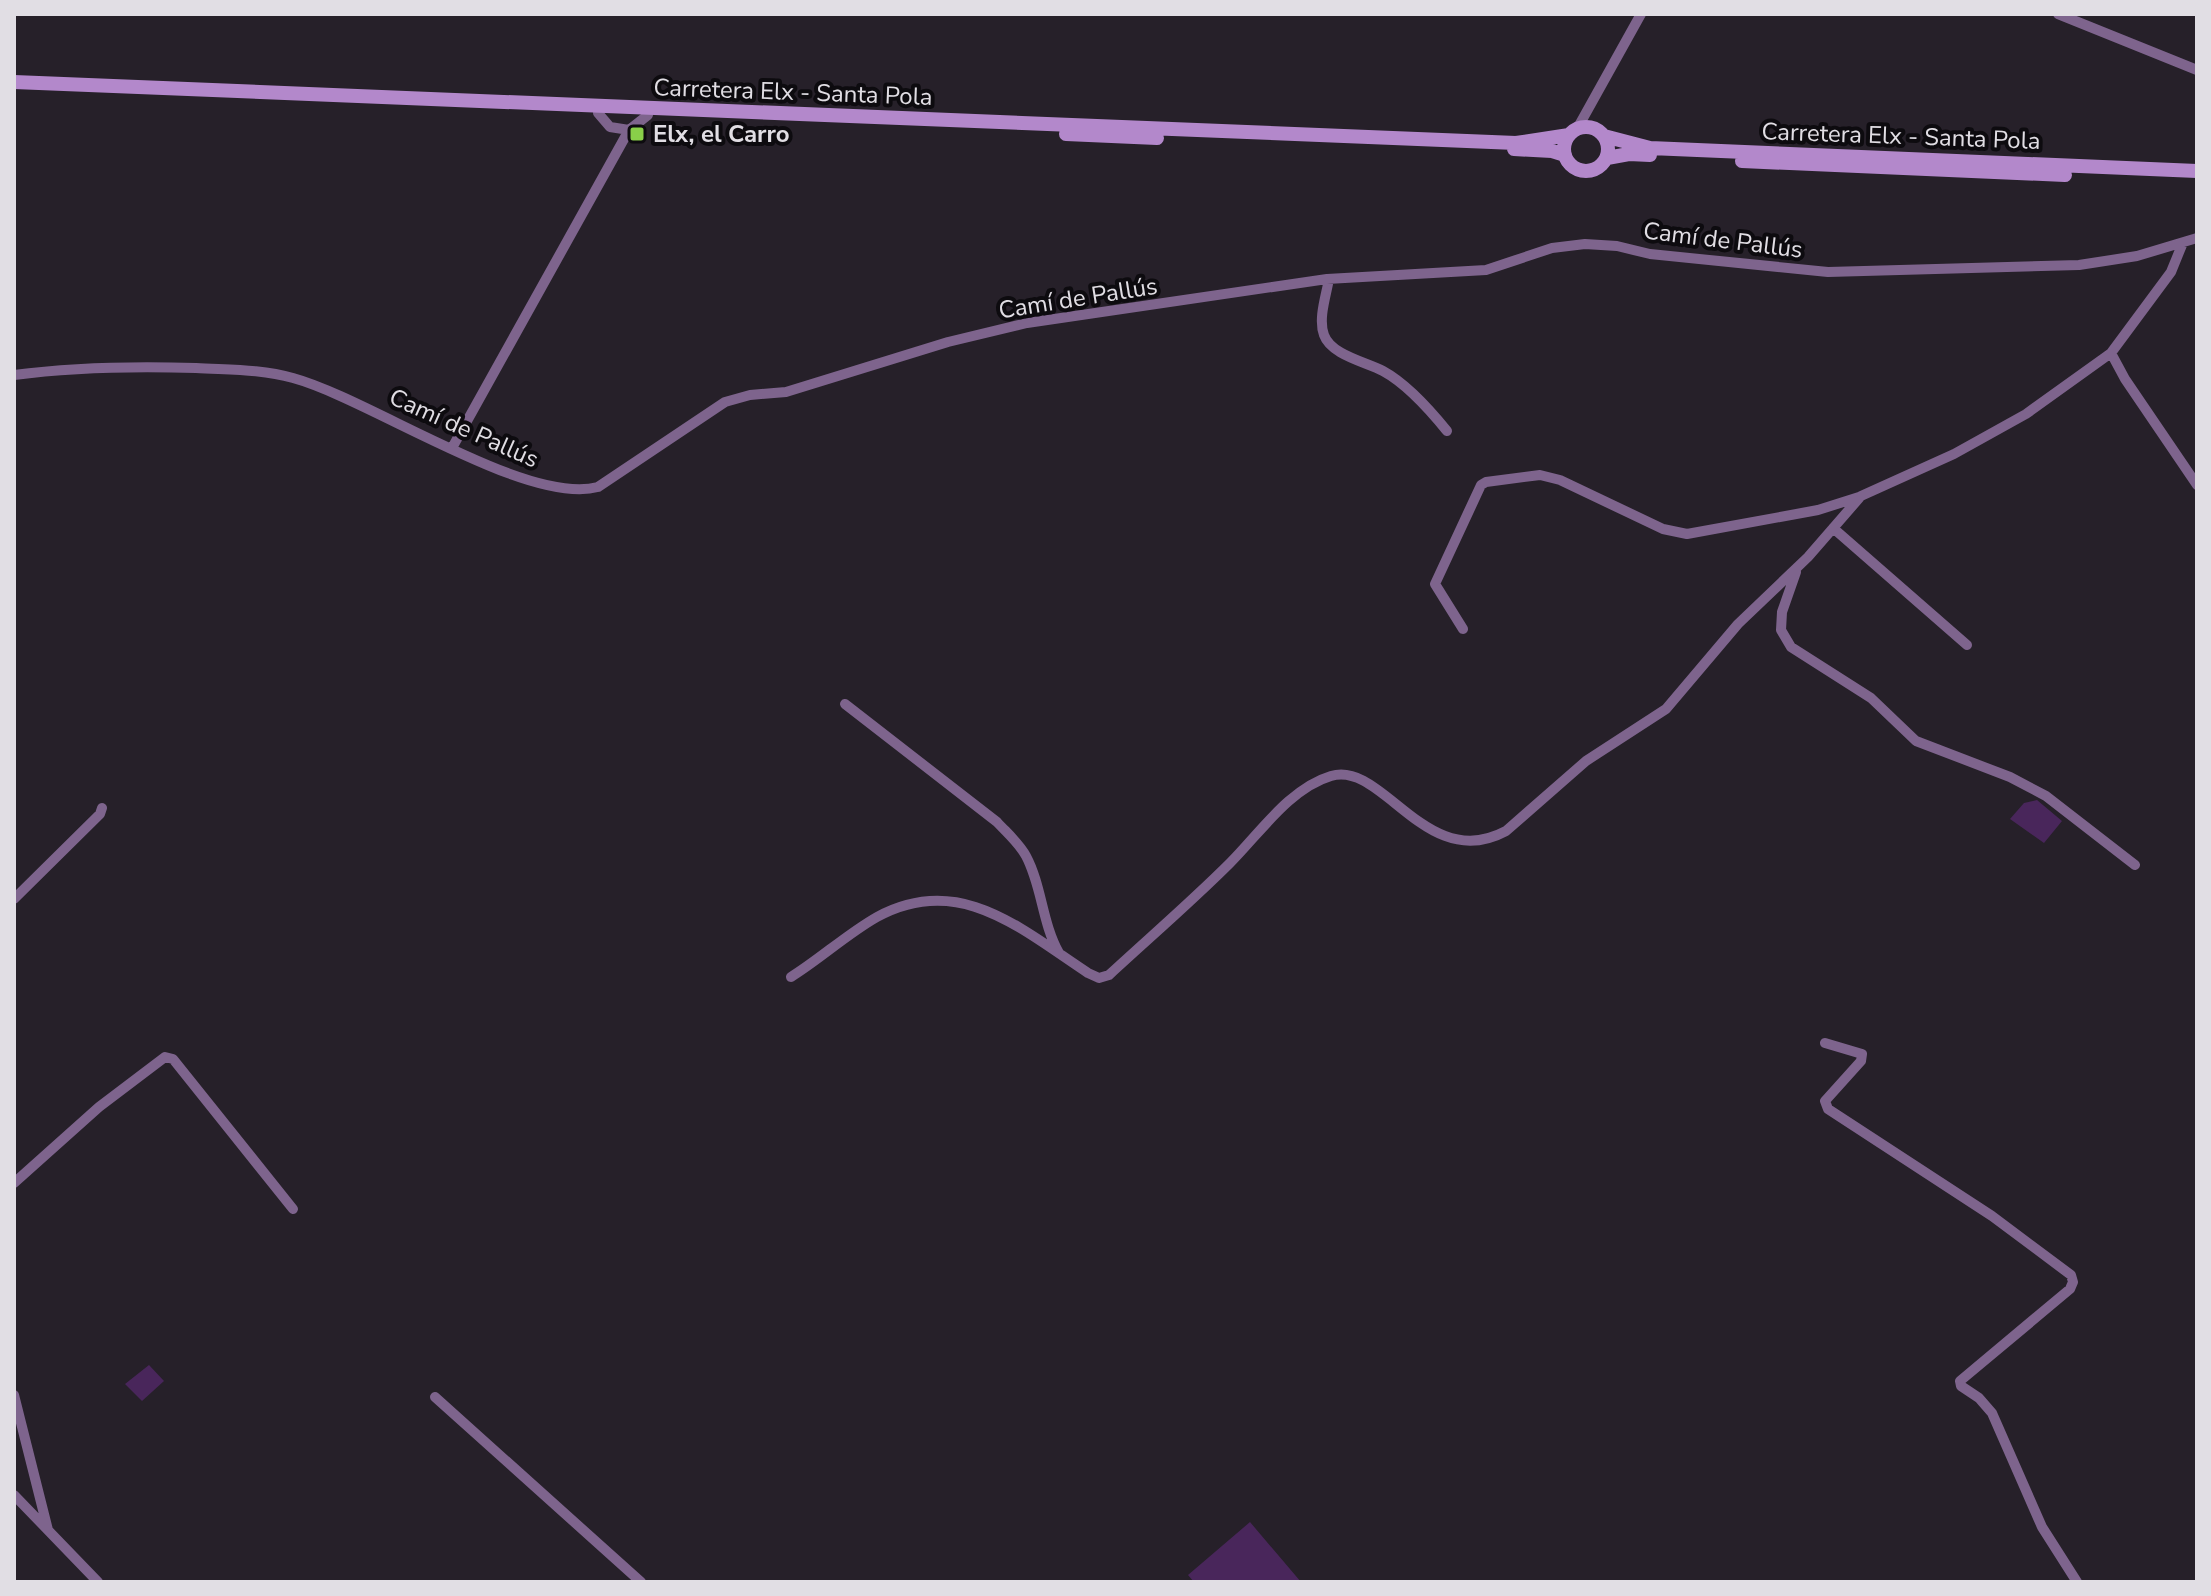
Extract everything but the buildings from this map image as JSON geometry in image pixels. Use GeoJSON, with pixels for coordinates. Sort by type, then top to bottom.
{"type":"FeatureCollection","features":[{"type":"Feature","properties":{"kind":"main road","name":"Carretera Elx - Santa Pola"},"geometry":{"type":"LineString","coordinates":[[14,85],[1516,143],[1586,129],[1650,148],[2197,171]]}},
{"type":"Feature","properties":{"kind":"main road","name":"Carretera Elx - Santa Pola"},"geometry":{"type":"LineString","coordinates":[[14,85],[1109,136],[1552,151],[1565,155],[1572,167],[1585,172],[1598,169],[1607,158],[1629,154],[1783,164],[2197,180]]}},
{"type":"Feature","properties":{"kind":"main road"},"geometry":{"type":"LineString","coordinates":[[1565,155],[1586,129],[1607,158]]}},
{"type":"Feature","properties":{"kind":"street"},"geometry":{"type":"LineString","coordinates":[[1586,129],[1641,14]]}},
{"type":"Feature","properties":{"kind":"street"},"geometry":{"type":"LineString","coordinates":[[2058,14],[2197,70]]}},
{"type":"Feature","properties":{"kind":"street"},"geometry":{"type":"LineString","coordinates":[[598,113],[610,127],[629,130]]}},
{"type":"Feature","properties":{"kind":"street"},"geometry":{"type":"LineString","coordinates":[[452,448],[629,130],[648,115]]}},
{"type":"Feature","properties":{"kind":"street","name":"Camí de Pallús"},"geometry":{"type":"LineString","coordinates":[[14,375],[83,366],[247,370],[293,378],[343,397],[452,448],[556,489],[580,492],[598,487],[725,402],[750,395],[786,392],[948,342],[1027,323],[1329,279],[1486,270],[1552,248],[1585,244],[1785,270],[1828,272],[2079,265],[2182,245],[2197,238]]}},
{"type":"Feature","properties":{"kind":"street"},"geometry":{"type":"LineString","coordinates":[[1463,629],[1435,584],[1481,485],[1486,482],[1540,475],[1560,480],[1663,529],[1687,534],[1818,510],[1861,496],[1954,454],[2026,414],[2111,353],[2171,272],[2182,245]]}},
{"type":"Feature","properties":{"kind":"street"},"geometry":{"type":"LineString","coordinates":[[1329,279],[1323,314],[1325,336],[1334,348],[1386,372],[1433,413],[1447,431]]}},
{"type":"Feature","properties":{"kind":"street"},"geometry":{"type":"LineString","coordinates":[[2111,353],[2125,379],[2197,485]]}},
{"type":"Feature","properties":{"kind":"street"},"geometry":{"type":"LineString","coordinates":[[791,977],[873,919],[895,908],[924,900],[953,899],[985,909],[1088,973],[1099,978],[1109,975],[1204,888],[1279,811],[1310,786],[1331,776],[1347,774],[1359,779],[1423,826],[1442,834],[1467,841],[1488,840],[1506,831],[1601,750],[1666,709],[1738,624],[1798,567],[1861,496]]}},
{"type":"Feature","properties":{"kind":"street"},"geometry":{"type":"LineString","coordinates":[[1833,528],[1967,645]]}},
{"type":"Feature","properties":{"kind":"street"},"geometry":{"type":"LineString","coordinates":[[1798,567],[1782,612],[1781,630],[1791,647],[1871,698],[1916,741],[2010,777],[2046,796],[2135,865]]}},
{"type":"Feature","properties":{"kind":"street"},"geometry":{"type":"LineString","coordinates":[[845,704],[997,822],[1019,845],[1028,859],[1043,915],[1060,955]]}},
{"type":"Feature","properties":{"kind":"street"},"geometry":{"type":"LineString","coordinates":[[14,899],[100,814],[102,808]]}},
{"type":"Feature","properties":{"kind":"street"},"geometry":{"type":"LineString","coordinates":[[1825,1043],[1862,1054],[1861,1061],[1829,1092],[1825,1101],[1828,1109],[1992,1216],[2071,1275],[2073,1282],[2070,1289],[1960,1381],[1961,1386],[1979,1398],[1992,1413],[2042,1527],[2077,1582]]}},
{"type":"Feature","properties":{"kind":"street"},"geometry":{"type":"LineString","coordinates":[[14,1183],[99,1107],[165,1057],[173,1059],[293,1209]]}},
{"type":"Feature","properties":{"kind":"street"},"geometry":{"type":"LineString","coordinates":[[14,1395],[48,1530]]}},
{"type":"Feature","properties":{"kind":"street"},"geometry":{"type":"LineString","coordinates":[[435,1397],[641,1582]]}},
{"type":"Feature","properties":{"kind":"street"},"geometry":{"type":"LineString","coordinates":[[14,1495],[98,1582]]}},
{"type":"Feature","properties":{"kind":"shaded area"},"geometry":{"type":"Polygon","coordinates":[[[2037,800],[2062,821],[2044,843],[2010,819],[2024,803],[2037,800]]]}},
{"type":"Feature","properties":{"kind":"shaded area"},"geometry":{"type":"Polygon","coordinates":[[[149,1365],[164,1381],[142,1401],[125,1384],[149,1365]]]}},
{"type":"Feature","properties":{"kind":"shaded area"},"geometry":{"type":"Polygon","coordinates":[[[1250,1522],[1301,1582],[1194,1582],[1188,1575],[1250,1522]]]}},
{"type":"Feature","properties":{"kind":"place","name":"Elx, el Carro"},"geometry":{"type":"Point","coordinates":[637,134]}}]}
